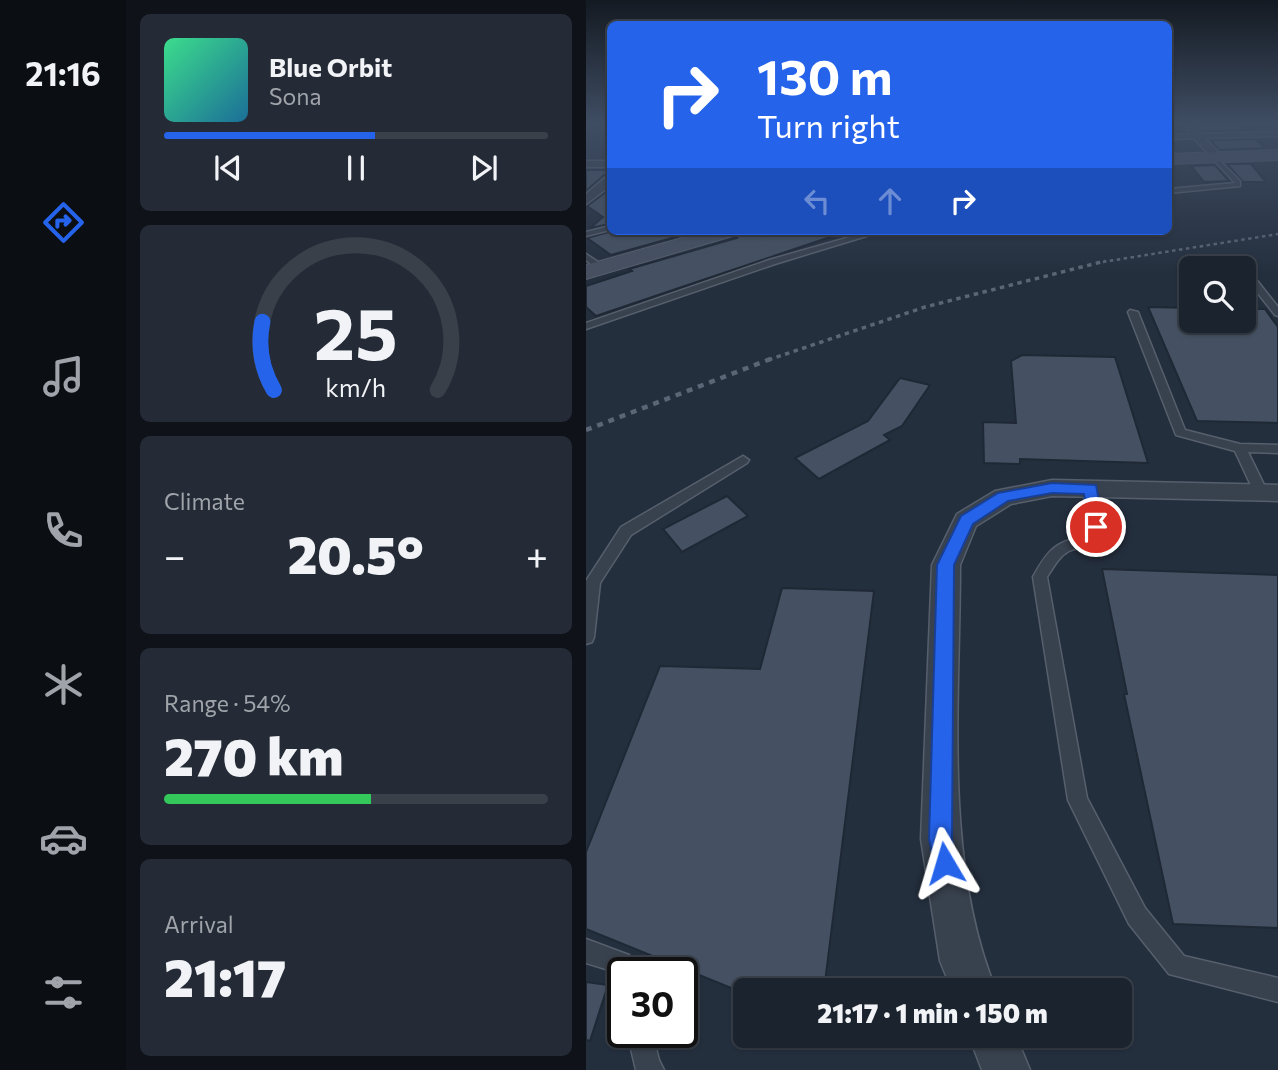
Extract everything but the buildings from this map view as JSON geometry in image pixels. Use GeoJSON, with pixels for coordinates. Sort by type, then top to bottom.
{"type":"FeatureCollection","features":[{"type":"Feature","properties":{"kind":"main road"},"geometry":{"type":"LineString","coordinates":[[591,265],[713,235]]}},
{"type":"Feature","properties":{"kind":"street"},"geometry":{"type":"LineString","coordinates":[[586,200],[607,182]]}},
{"type":"Feature","properties":{"kind":"street"},"geometry":{"type":"LineString","coordinates":[[969,978],[962,961],[940,839],[946,565],[966,520],[1004,497],[1052,488],[1269,493]]}},
{"type":"Feature","properties":{"kind":"street"},"geometry":{"type":"LineString","coordinates":[[997,1048],[1006,1070]]}},
{"type":"Feature","properties":{"kind":"lane"},"geometry":{"type":"LineString","coordinates":[[1172,191],[1238,186],[1230,174]]}},
{"type":"Feature","properties":{"kind":"lane"},"geometry":{"type":"LineString","coordinates":[[586,234],[607,229]]}},
{"type":"Feature","properties":{"kind":"lane"},"geometry":{"type":"LineString","coordinates":[[586,326],[772,262],[865,235]]}},
{"type":"Feature","properties":{"kind":"lane"},"geometry":{"type":"LineString","coordinates":[[1256,285],[1278,313]]}},
{"type":"Feature","properties":{"kind":"lane"},"geometry":{"type":"LineString","coordinates":[[1133,312],[1180,432],[1239,448],[1278,449]]}},
{"type":"Feature","properties":{"kind":"lane"},"geometry":{"type":"LineString","coordinates":[[1239,448],[1269,493]]}},
{"type":"Feature","properties":{"kind":"lane"},"geometry":{"type":"LineString","coordinates":[[586,637],[593,582],[626,531],[743,460]]}},
{"type":"Feature","properties":{"kind":"lane"},"geometry":{"type":"LineString","coordinates":[[1091,489],[1100,542],[1068,542],[1052,555],[1040,577],[1078,800],[1137,916],[1177,966],[1278,990]]}},
{"type":"Feature","properties":{"kind":"lane"},"geometry":{"type":"LineString","coordinates":[[586,951],[607,958]]}},
{"type":"Feature","properties":{"kind":"lane"},"geometry":{"type":"LineString","coordinates":[[643,1048],[649,1070]]}},
{"type":"Feature","properties":{"kind":"railway"},"geometry":{"type":"LineString","coordinates":[[1099,263],[1278,234]]}},
{"type":"Feature","properties":{"kind":"railway"},"geometry":{"type":"LineString","coordinates":[[1099,263],[1105,261]]}},
{"type":"Feature","properties":{"kind":"railway"},"geometry":{"type":"LineString","coordinates":[[768,360],[925,307],[1099,263]]}},
{"type":"Feature","properties":{"kind":"railway"},"geometry":{"type":"LineString","coordinates":[[586,430],[773,358]]}},
{"type":"Feature","properties":{"kind":"route"},"geometry":{"type":"LineString","coordinates":[[945,863],[940,839],[946,565],[966,520],[1004,497],[1052,488],[1091,489],[1096,527]]}}]}
